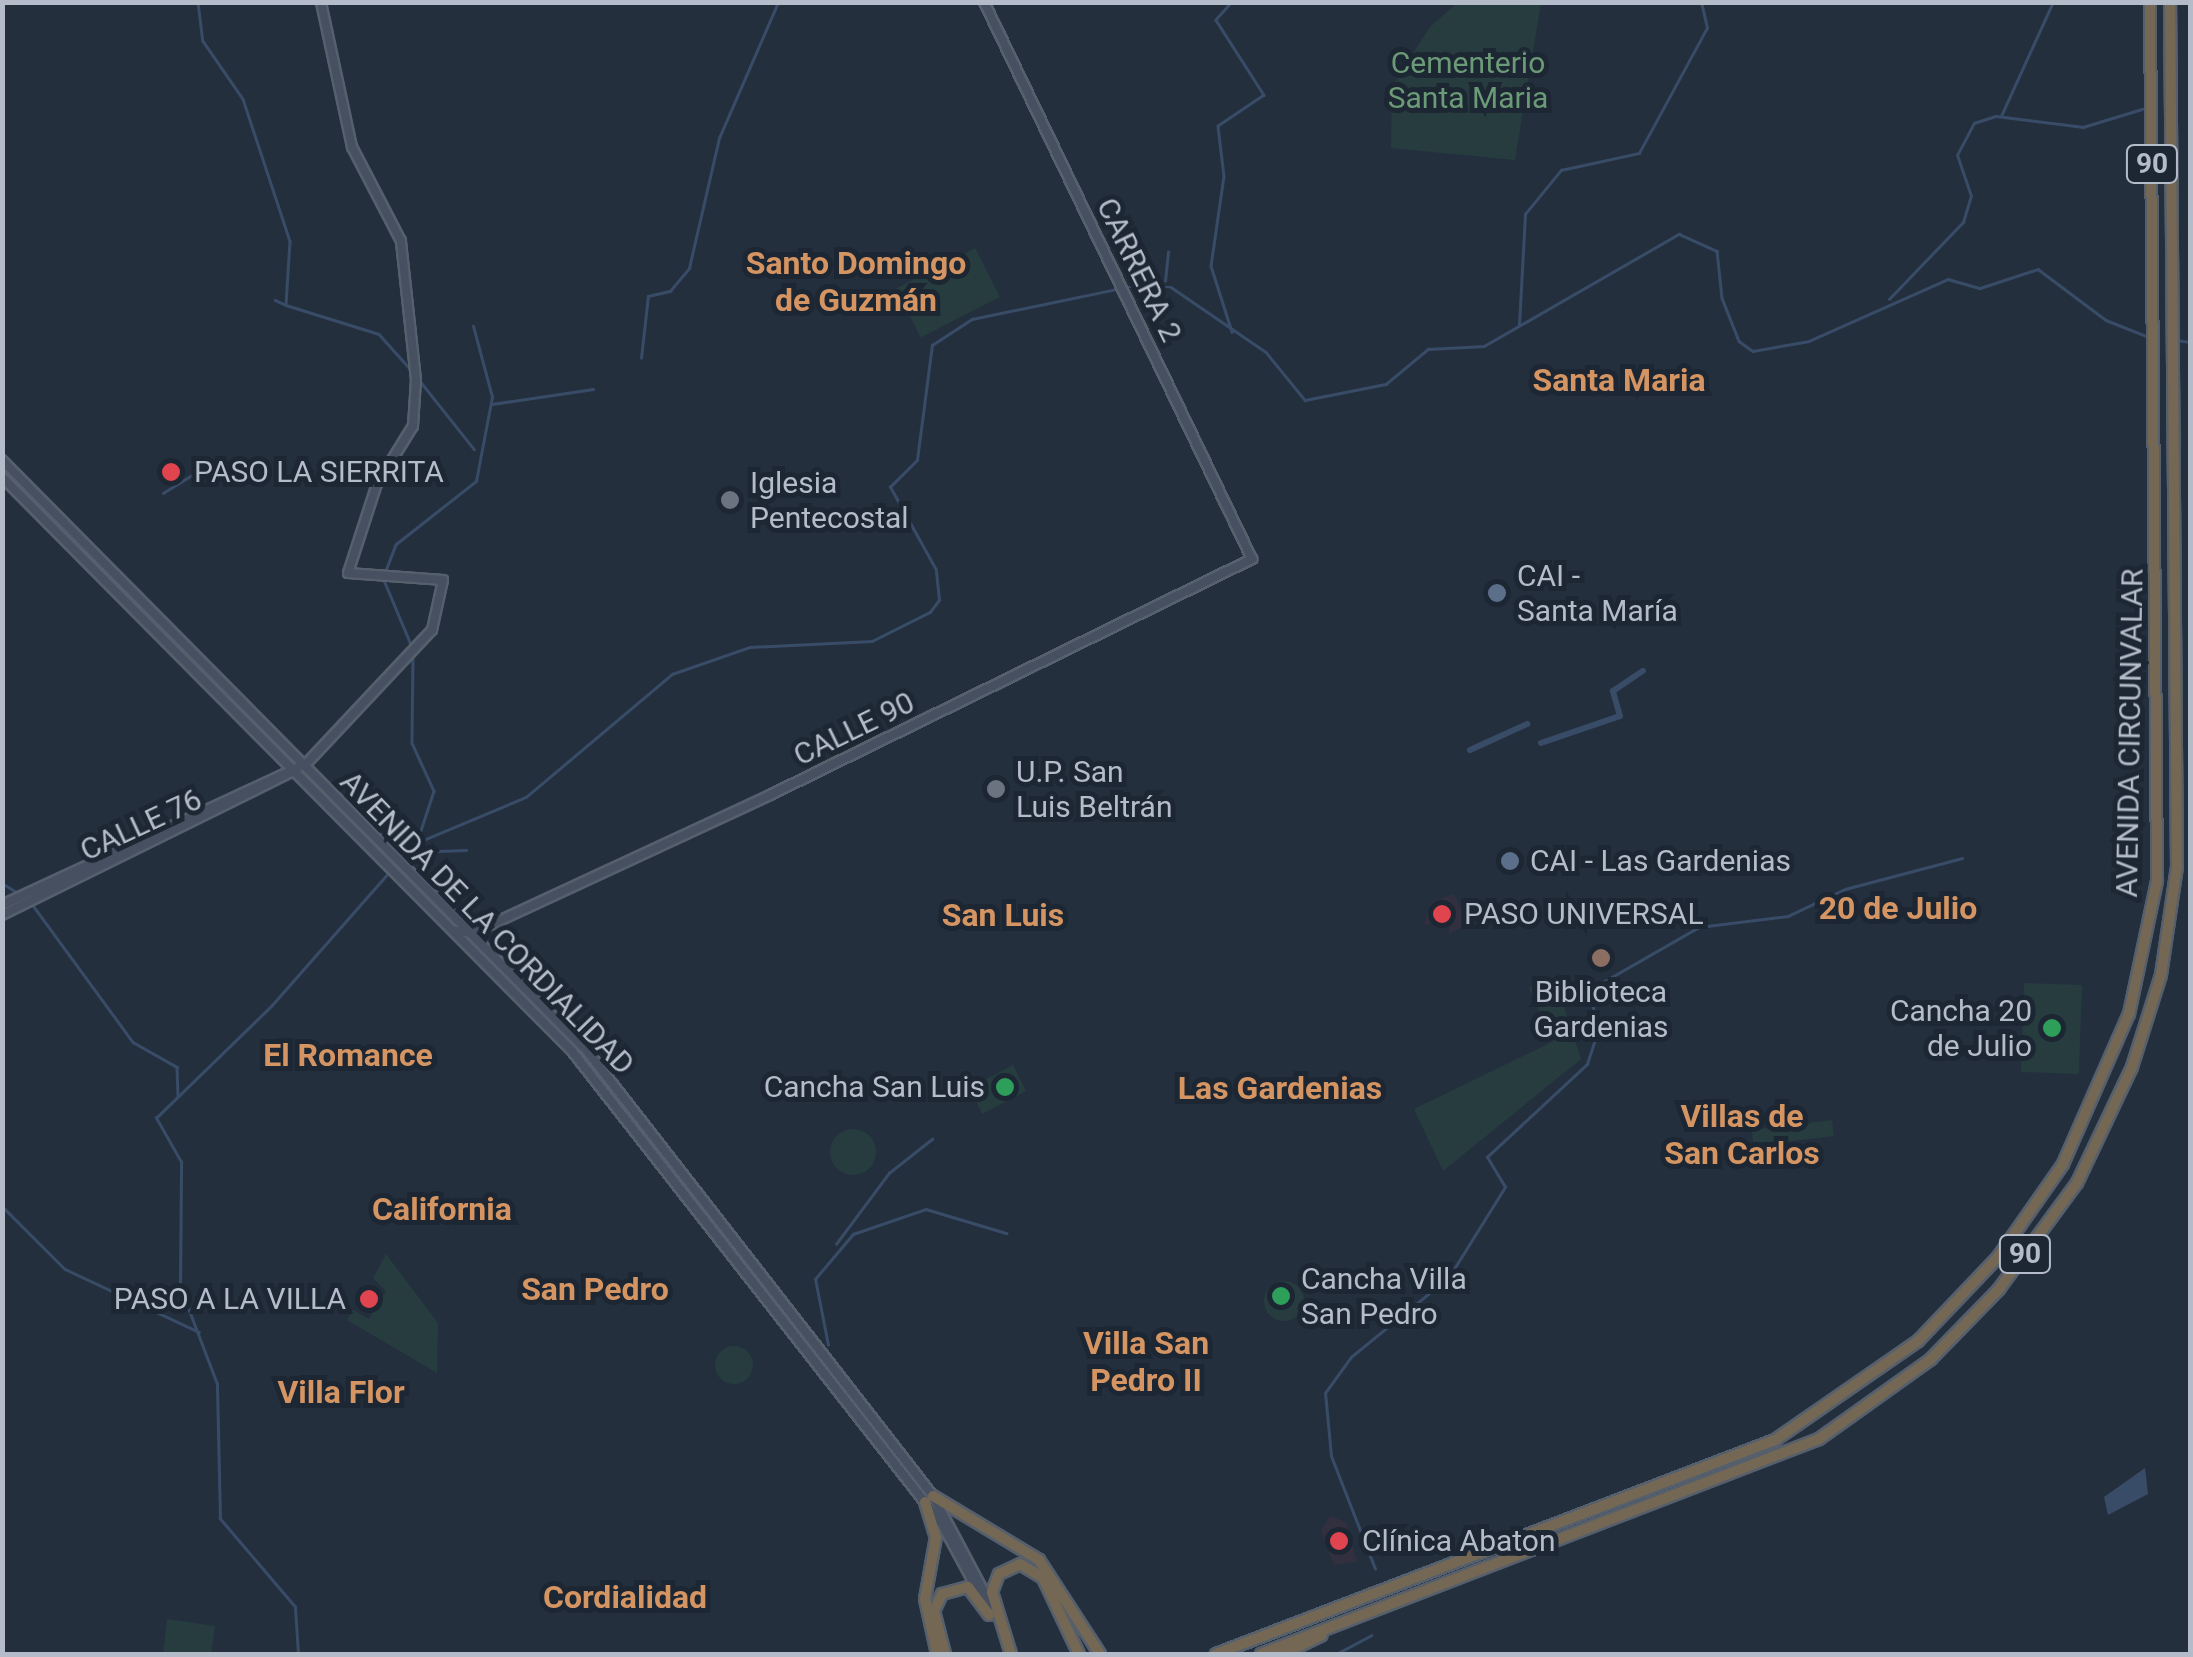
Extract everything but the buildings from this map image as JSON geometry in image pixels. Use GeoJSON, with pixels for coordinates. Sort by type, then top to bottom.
{"type":"FeatureCollection","features":[{"type":"Feature","properties":{"kind":"highway","name":"AVENIDA CIRCUNVALAR"},"geometry":{"type":"LineString","coordinates":[[1216,1654],[1713,1466],[1835,1403],[1918,1341],[1998,1257],[2100,1094],[2141,972],[2157,881],[2150,2]]}},
{"type":"Feature","properties":{"kind":"highway","name":"AVENIDA CIRCUNVALAR"},"geometry":{"type":"LineString","coordinates":[[1261,1654],[1785,1456],[1848,1422],[1931,1359],[1999,1288],[2077,1183],[2117,1102],[2161,976],[2179,815],[2170,2]]}},
{"type":"Feature","properties":{"kind":"highway"},"geometry":{"type":"LineString","coordinates":[[2179,815],[2189,801]]}},
{"type":"Feature","properties":{"kind":"highway"},"geometry":{"type":"LineString","coordinates":[[2100,1094],[2117,1102]]}},
{"type":"Feature","properties":{"kind":"highway"},"geometry":{"type":"LineString","coordinates":[[929,1499],[936,1537],[925,1599],[937,1654]]}},
{"type":"Feature","properties":{"kind":"highway"},"geometry":{"type":"LineString","coordinates":[[929,1499],[1039,1560],[1100,1654]]}},
{"type":"Feature","properties":{"kind":"highway"},"geometry":{"type":"LineString","coordinates":[[986,1601],[1002,1571],[1033,1568],[1079,1654]]}},
{"type":"Feature","properties":{"kind":"highway"},"geometry":{"type":"LineString","coordinates":[[945,1654],[937,1600],[962,1586],[986,1601],[1008,1654]]}},
{"type":"Feature","properties":{"kind":"highway"},"geometry":{"type":"LineString","coordinates":[[1283,1654],[1340,1623]]}},
{"type":"Feature","properties":{"kind":"street","name":"CALLE 76"},"geometry":{"type":"LineString","coordinates":[[2,915],[304,766],[362,713],[408,651],[432,630],[443,580],[348,574],[377,484],[413,426],[415,375],[401,242],[352,146],[321,2]]}},
{"type":"Feature","properties":{"kind":"street","name":"CARRERA 2"},"geometry":{"type":"LineString","coordinates":[[984,2],[1252,559]]}},
{"type":"Feature","properties":{"kind":"street","name":"AVENIDA DE LA CORDIALIDAD"},"geometry":{"type":"LineString","coordinates":[[2,460],[587,1052],[929,1499],[986,1601]]}},
{"type":"Feature","properties":{"kind":"street","name":"AVENIDA DE LA CORDIALIDAD"},"geometry":{"type":"LineString","coordinates":[[2,477],[398,874],[598,1082],[929,1499]]}},
{"type":"Feature","properties":{"kind":"street","name":"CALLE 90"},"geometry":{"type":"LineString","coordinates":[[472,933],[1252,559]]}},
{"type":"Feature","properties":{"kind":"street"},"geometry":{"type":"LineString","coordinates":[[271,775],[272,749]]}},
{"type":"Feature","properties":{"kind":"street","name":"CALLE 76"},"geometry":{"type":"LineString","coordinates":[[2,905],[271,775],[293,770]]}},
{"type":"Feature","properties":{"kind":"street"},"geometry":{"type":"LineString","coordinates":[[455,932],[472,933]]}},
{"type":"Feature","properties":{"kind":"shaded area","name":"PASO UNIVERSAL"},"geometry":{"type":"Polygon","coordinates":[[[1454,894],[1468,924],[1449,934],[1450,917],[1424,926],[1431,902],[1454,894]]]}},
{"type":"Feature","properties":{"kind":"shaded area","name":"Clínica Abaton"},"geometry":{"type":"Polygon","coordinates":[[[1330,1516],[1346,1522],[1357,1562],[1334,1565],[1321,1530],[1330,1516]]]}},
{"type":"Feature","properties":{"kind":"green space","name":"Cementerio Santa Maria"},"geometry":{"type":"Polygon","coordinates":[[[1458,2],[1541,3],[1515,160],[1391,148],[1392,87],[1429,28],[1458,2]]]}},
{"type":"Feature","properties":{"kind":"green space"},"geometry":{"type":"Polygon","coordinates":[[[975,248],[1000,297],[921,337],[896,288],[975,248]]]}},
{"type":"Feature","properties":{"kind":"green space"},"geometry":{"type":"Polygon","coordinates":[[[1554,976],[1581,1059],[1443,1171],[1414,1109],[1554,1041],[1529,988],[1554,976]]]}},
{"type":"Feature","properties":{"kind":"green space","name":"Cancha 20 de Julio"},"geometry":{"type":"Polygon","coordinates":[[[2024,983],[2082,985],[2079,1074],[2021,1072],[2024,983]]]}},
{"type":"Feature","properties":{"kind":"green space"},"geometry":{"type":"Polygon","coordinates":[[[1013,1065],[1026,1091],[982,1114],[973,1095],[979,1083],[1013,1065]]]}},
{"type":"Feature","properties":{"kind":"green space"},"geometry":{"type":"Polygon","coordinates":[[[1832,1120],[1834,1136],[1754,1146],[1752,1130],[1832,1120]]]}},
{"type":"Feature","properties":{"kind":"green space"},"geometry":{"type":"Polygon","coordinates":[[[853,1129],[869,1136],[876,1152],[869,1168],[853,1175],[837,1168],[830,1152],[837,1136],[853,1129]]]}},
{"type":"Feature","properties":{"kind":"green space"},"geometry":{"type":"Polygon","coordinates":[[[386,1254],[438,1323],[437,1373],[347,1320],[353,1310],[369,1319],[386,1291],[373,1278],[386,1254]]]}},
{"type":"Feature","properties":{"kind":"green space","name":"Cancha Villa San Pedro"},"geometry":{"type":"Polygon","coordinates":[[[1284,1281],[1298,1287],[1304,1301],[1298,1315],[1284,1321],[1270,1315],[1264,1301],[1270,1287],[1284,1281]]]}},
{"type":"Feature","properties":{"kind":"green space"},"geometry":{"type":"Polygon","coordinates":[[[734,1346],[747,1352],[753,1365],[747,1378],[734,1384],[721,1378],[715,1365],[721,1352],[734,1346]]]}},
{"type":"Feature","properties":{"kind":"green space"},"geometry":{"type":"Polygon","coordinates":[[[167,1619],[215,1626],[211,1654],[163,1654],[167,1619]]]}},
{"type":"Feature","properties":{"kind":"water"},"geometry":{"type":"Polygon","coordinates":[[[2145,1468],[2148,1494],[2108,1515],[2104,1497],[2145,1468]]]}},
{"type":"Feature","properties":{"kind":"waterway"},"geometry":{"type":"LineString","coordinates":[[198,2],[203,41],[243,99],[290,241],[286,305],[379,334],[412,371]]}},
{"type":"Feature","properties":{"kind":"waterway"},"geometry":{"type":"LineString","coordinates":[[641,358],[648,296],[670,291],[689,268],[719,138],[778,2]]}},
{"type":"Feature","properties":{"kind":"waterway"},"geometry":{"type":"LineString","coordinates":[[1232,2],[1216,20],[1264,95],[1218,126],[1224,176],[1211,266],[1232,332]]}},
{"type":"Feature","properties":{"kind":"waterway"},"geometry":{"type":"LineString","coordinates":[[1519,325],[1525,214],[1561,170],[1639,153],[1707,28],[1701,2]]}},
{"type":"Feature","properties":{"kind":"waterway"},"geometry":{"type":"LineString","coordinates":[[2001,116],[2053,2]]}},
{"type":"Feature","properties":{"kind":"waterway"},"geometry":{"type":"LineString","coordinates":[[1889,299],[1963,222],[1971,196],[1957,155],[1974,123],[1996,116],[2083,127],[2142,109]]}},
{"type":"Feature","properties":{"kind":"waterway"},"geometry":{"type":"LineString","coordinates":[[1125,287],[1171,287],[1266,352],[1305,400],[1386,384],[1428,349],[1484,346],[1679,234],[1717,251],[1722,298],[1739,341],[1753,351],[1809,341],[1948,279],[1980,288],[2038,269],[2106,320],[2149,337]]}},
{"type":"Feature","properties":{"kind":"waterway"},"geometry":{"type":"LineString","coordinates":[[1165,281],[1168,252]]}},
{"type":"Feature","properties":{"kind":"waterway"},"geometry":{"type":"LineString","coordinates":[[414,844],[526,797],[672,674],[750,647],[872,641],[930,612],[939,600],[936,570],[890,487],[917,460],[932,345],[972,319],[1117,289]]}},
{"type":"Feature","properties":{"kind":"waterway"},"geometry":{"type":"LineString","coordinates":[[275,300],[286,305]]}},
{"type":"Feature","properties":{"kind":"waterway"},"geometry":{"type":"LineString","coordinates":[[385,572],[396,544],[476,481],[492,397],[473,326]]}},
{"type":"Feature","properties":{"kind":"waterway"},"geometry":{"type":"LineString","coordinates":[[2177,340],[2190,342]]}},
{"type":"Feature","properties":{"kind":"waterway"},"geometry":{"type":"LineString","coordinates":[[420,381],[474,449]]}},
{"type":"Feature","properties":{"kind":"waterway"},"geometry":{"type":"LineString","coordinates":[[492,404],[593,389]]}},
{"type":"Feature","properties":{"kind":"waterway"},"geometry":{"type":"LineString","coordinates":[[163,493],[192,475]]}},
{"type":"Feature","properties":{"kind":"waterway"},"geometry":{"type":"LineString","coordinates":[[384,580],[412,647]]}},
{"type":"Feature","properties":{"kind":"waterway"},"geometry":{"type":"LineString","coordinates":[[413,655],[412,743],[434,791],[419,837]]}},
{"type":"Feature","properties":{"kind":"waterway"},"geometry":{"type":"LineString","coordinates":[[1541,743],[1620,716],[1613,691],[1643,671]]}},
{"type":"Feature","properties":{"kind":"waterway"},"geometry":{"type":"LineString","coordinates":[[1470,750],[1527,724]]}},
{"type":"Feature","properties":{"kind":"waterway"},"geometry":{"type":"LineString","coordinates":[[298,1654],[295,1607],[220,1519],[217,1384],[180,1287],[181,1162],[156,1118],[272,1005],[414,844]]}},
{"type":"Feature","properties":{"kind":"waterway"},"geometry":{"type":"LineString","coordinates":[[409,852],[466,850]]}},
{"type":"Feature","properties":{"kind":"waterway"},"geometry":{"type":"LineString","coordinates":[[1375,1569],[1331,1456],[1325,1393],[1351,1357],[1449,1277],[1505,1187],[1487,1157],[1587,1064],[1598,1030],[1589,990],[1699,927],[1788,916],[1845,889],[1962,858]]}},
{"type":"Feature","properties":{"kind":"waterway"},"geometry":{"type":"LineString","coordinates":[[2,883],[18,893]]}},
{"type":"Feature","properties":{"kind":"waterway"},"geometry":{"type":"LineString","coordinates":[[32,904],[133,1042],[177,1067],[178,1095]]}},
{"type":"Feature","properties":{"kind":"waterway"},"geometry":{"type":"LineString","coordinates":[[836,1244],[889,1173],[932,1139]]}},
{"type":"Feature","properties":{"kind":"waterway"},"geometry":{"type":"LineString","coordinates":[[2,1206],[65,1269],[199,1332]]}},
{"type":"Feature","properties":{"kind":"waterway"},"geometry":{"type":"LineString","coordinates":[[828,1345],[815,1279],[853,1234],[926,1209],[1006,1233]]}},
{"type":"Feature","properties":{"kind":"waterway"},"geometry":{"type":"LineString","coordinates":[[1336,1654],[1371,1635]]}},
{"type":"Feature","properties":{"kind":"place","name":"PASO LA SIERRITA"},"geometry":{"type":"Point","coordinates":[171,472]}},
{"type":"Feature","properties":{"kind":"place","name":"Iglesia Pentecostal"},"geometry":{"type":"Point","coordinates":[730,500]}},
{"type":"Feature","properties":{"kind":"place","name":"CAI - Santa María"},"geometry":{"type":"Point","coordinates":[1497,593]}},
{"type":"Feature","properties":{"kind":"place","name":"U.P. San Luis Beltrán"},"geometry":{"type":"Point","coordinates":[996,789]}},
{"type":"Feature","properties":{"kind":"place","name":"CAI - Las Gardenias"},"geometry":{"type":"Point","coordinates":[1510,861]}},
{"type":"Feature","properties":{"kind":"place","name":"PASO UNIVERSAL"},"geometry":{"type":"Point","coordinates":[1442,914]}},
{"type":"Feature","properties":{"kind":"place","name":"Biblioteca Gardenias"},"geometry":{"type":"Point","coordinates":[1601,958]}},
{"type":"Feature","properties":{"kind":"place","name":"Cancha 20 de Julio"},"geometry":{"type":"Point","coordinates":[2052,1028]}},
{"type":"Feature","properties":{"kind":"place","name":"Cancha San Luis"},"geometry":{"type":"Point","coordinates":[1005,1087]}},
{"type":"Feature","properties":{"kind":"place","name":"Cancha Villa San Pedro"},"geometry":{"type":"Point","coordinates":[1281,1296]}},
{"type":"Feature","properties":{"kind":"place","name":"PASO A LA VILLA"},"geometry":{"type":"Point","coordinates":[369,1299]}},
{"type":"Feature","properties":{"kind":"place","name":"Clínica Abaton"},"geometry":{"type":"Point","coordinates":[1339,1541]}},
{"type":"Feature","properties":{"kind":"district","name":"Santo Domingo de Guzmán"},"geometry":{"type":"Point","coordinates":[856,282]}},
{"type":"Feature","properties":{"kind":"district","name":"Santa Maria"},"geometry":{"type":"Point","coordinates":[1619,380]}},
{"type":"Feature","properties":{"kind":"district","name":"20 de Julio"},"geometry":{"type":"Point","coordinates":[1898,908]}},
{"type":"Feature","properties":{"kind":"district","name":"San Luis"},"geometry":{"type":"Point","coordinates":[1003,915]}},
{"type":"Feature","properties":{"kind":"district","name":"El Romance"},"geometry":{"type":"Point","coordinates":[348,1055]}},
{"type":"Feature","properties":{"kind":"district","name":"Las Gardenias"},"geometry":{"type":"Point","coordinates":[1280,1088]}},
{"type":"Feature","properties":{"kind":"district","name":"Villas de San Carlos"},"geometry":{"type":"Point","coordinates":[1742,1136]}},
{"type":"Feature","properties":{"kind":"district","name":"California"},"geometry":{"type":"Point","coordinates":[442,1209]}},
{"type":"Feature","properties":{"kind":"district","name":"San Pedro"},"geometry":{"type":"Point","coordinates":[595,1289]}},
{"type":"Feature","properties":{"kind":"district","name":"Villa San Pedro II"},"geometry":{"type":"Point","coordinates":[1146,1362]}},
{"type":"Feature","properties":{"kind":"district","name":"Villa Flor"},"geometry":{"type":"Point","coordinates":[341,1392]}},
{"type":"Feature","properties":{"kind":"district","name":"Cordialidad"},"geometry":{"type":"Point","coordinates":[625,1597]}}]}
